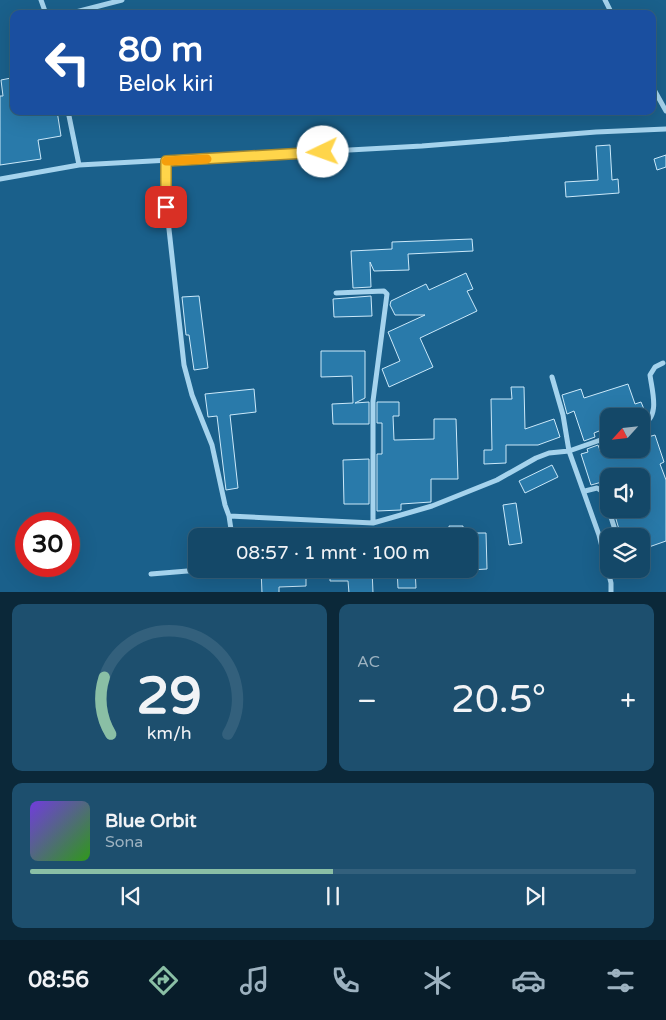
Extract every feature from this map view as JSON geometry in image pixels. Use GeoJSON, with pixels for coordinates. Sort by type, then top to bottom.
{"type":"FeatureCollection","features":[{"type":"Feature","properties":{"kind":"street"},"geometry":{"type":"LineString","coordinates":[[83,10],[122,0]]}},
{"type":"Feature","properties":{"kind":"street"},"geometry":{"type":"LineString","coordinates":[[656,93],[666,110]]}},
{"type":"Feature","properties":{"kind":"street"},"geometry":{"type":"LineString","coordinates":[[69,115],[79,165]]}},
{"type":"Feature","properties":{"kind":"street"},"geometry":{"type":"LineString","coordinates":[[0,179],[79,165],[666,129]]}},
{"type":"Feature","properties":{"kind":"street"},"geometry":{"type":"LineString","coordinates":[[166,161],[165,193],[184,365],[192,395],[212,445],[231,528]]}},
{"type":"Feature","properties":{"kind":"street"},"geometry":{"type":"LineString","coordinates":[[336,293],[384,291],[387,294],[373,401],[373,523]]}},
{"type":"Feature","properties":{"kind":"street"},"geometry":{"type":"LineString","coordinates":[[650,419],[654,413],[650,375],[655,367],[663,362]]}},
{"type":"Feature","properties":{"kind":"street"},"geometry":{"type":"LineString","coordinates":[[552,377],[563,415],[569,451],[585,491],[612,583],[611,592]]}},
{"type":"Feature","properties":{"kind":"street"},"geometry":{"type":"LineString","coordinates":[[229,516],[373,523],[432,506],[497,480],[536,458],[549,453],[569,451],[600,440]]}},
{"type":"Feature","properties":{"kind":"street"},"geometry":{"type":"LineString","coordinates":[[585,491],[597,488],[603,492],[614,528]]}},
{"type":"Feature","properties":{"kind":"street"},"geometry":{"type":"LineString","coordinates":[[151,574],[188,571]]}},
{"type":"Feature","properties":{"kind":"building"},"geometry":{"type":"Polygon","coordinates":[[[10,78],[10,115],[58,115],[61,136],[38,140],[41,159],[0,165],[0,96],[3,96],[1,80],[10,78]]]}},
{"type":"Feature","properties":{"kind":"building"},"geometry":{"type":"Polygon","coordinates":[[[610,145],[612,180],[618,179],[619,193],[566,197],[565,182],[598,180],[596,146],[610,145]]]}},
{"type":"Feature","properties":{"kind":"building"},"geometry":{"type":"Polygon","coordinates":[[[666,155],[666,167],[657,170],[654,159],[666,155]]]}},
{"type":"Feature","properties":{"kind":"building"},"geometry":{"type":"Polygon","coordinates":[[[472,239],[473,251],[408,254],[409,270],[374,271],[370,262],[371,287],[353,288],[351,251],[392,249],[392,242],[472,239]]]}},
{"type":"Feature","properties":{"kind":"building"},"geometry":{"type":"Polygon","coordinates":[[[466,273],[473,289],[467,291],[477,311],[420,338],[433,367],[389,387],[382,369],[400,361],[388,332],[425,315],[395,315],[390,305],[391,301],[426,284],[429,290],[466,273]]]}},
{"type":"Feature","properties":{"kind":"building"},"geometry":{"type":"Polygon","coordinates":[[[199,296],[208,368],[194,370],[189,335],[186,335],[182,297],[199,296]]]}},
{"type":"Feature","properties":{"kind":"building"},"geometry":{"type":"Polygon","coordinates":[[[371,296],[372,316],[334,317],[333,299],[371,296]]]}},
{"type":"Feature","properties":{"kind":"building"},"geometry":{"type":"Polygon","coordinates":[[[321,351],[365,351],[365,398],[355,403],[369,402],[369,424],[333,424],[332,404],[353,403],[352,376],[321,377],[321,351]]]}},
{"type":"Feature","properties":{"kind":"building"},"geometry":{"type":"Polygon","coordinates":[[[628,384],[635,404],[641,402],[644,408],[600,408],[600,431],[594,433],[595,437],[584,441],[574,411],[567,414],[562,395],[581,389],[584,398],[628,384]]]}},
{"type":"Feature","properties":{"kind":"building"},"geometry":{"type":"Polygon","coordinates":[[[511,387],[524,387],[525,429],[554,419],[560,437],[538,445],[506,445],[506,463],[484,464],[484,450],[492,450],[491,399],[512,399],[511,387]]]}},
{"type":"Feature","properties":{"kind":"building"},"geometry":{"type":"Polygon","coordinates":[[[254,389],[256,412],[230,415],[238,488],[226,490],[217,416],[208,417],[205,394],[254,389]]]}},
{"type":"Feature","properties":{"kind":"building"},"geometry":{"type":"Polygon","coordinates":[[[377,402],[399,402],[399,416],[393,416],[394,440],[434,439],[434,419],[456,419],[458,479],[431,479],[431,502],[401,504],[401,510],[377,511],[377,454],[382,454],[382,423],[377,423],[377,402]]]}},
{"type":"Feature","properties":{"kind":"building"},"geometry":{"type":"Polygon","coordinates":[[[655,435],[664,462],[660,464],[666,480],[666,541],[650,547],[650,528],[619,528],[616,518],[650,518],[650,468],[600,468],[600,482],[591,485],[581,454],[588,452],[587,449],[598,445],[600,458],[650,458],[650,436],[655,435]]]}},
{"type":"Feature","properties":{"kind":"building"},"geometry":{"type":"Polygon","coordinates":[[[369,459],[369,504],[344,504],[343,460],[369,459]]]}},
{"type":"Feature","properties":{"kind":"building"},"geometry":{"type":"Polygon","coordinates":[[[552,465],[558,477],[525,493],[519,481],[552,465]]]}},
{"type":"Feature","properties":{"kind":"building"},"geometry":{"type":"Polygon","coordinates":[[[516,503],[522,543],[509,545],[503,505],[516,503]]]}},
{"type":"Feature","properties":{"kind":"building"},"geometry":{"type":"Polygon","coordinates":[[[449,526],[463,526],[463,528],[449,528],[449,526]]]}},
{"type":"Feature","properties":{"kind":"building"},"geometry":{"type":"Polygon","coordinates":[[[478,533],[486,533],[487,569],[478,570],[478,533]]]}},
{"type":"Feature","properties":{"kind":"building"},"geometry":{"type":"Polygon","coordinates":[[[261,578],[306,578],[306,586],[279,587],[279,592],[262,592],[261,578]]]}},
{"type":"Feature","properties":{"kind":"building"},"geometry":{"type":"Polygon","coordinates":[[[330,578],[372,578],[373,592],[349,592],[348,581],[330,581],[330,578]]]}},
{"type":"Feature","properties":{"kind":"building"},"geometry":{"type":"Polygon","coordinates":[[[397,578],[415,578],[416,588],[398,588],[397,578]]]}},
{"type":"Feature","properties":{"kind":"slow traffic"},"geometry":{"type":"LineString","coordinates":[[166,161],[207,159]]}},
{"type":"Feature","properties":{"kind":"route"},"geometry":{"type":"LineString","coordinates":[[166,207],[166,161],[323,152]]}}]}
